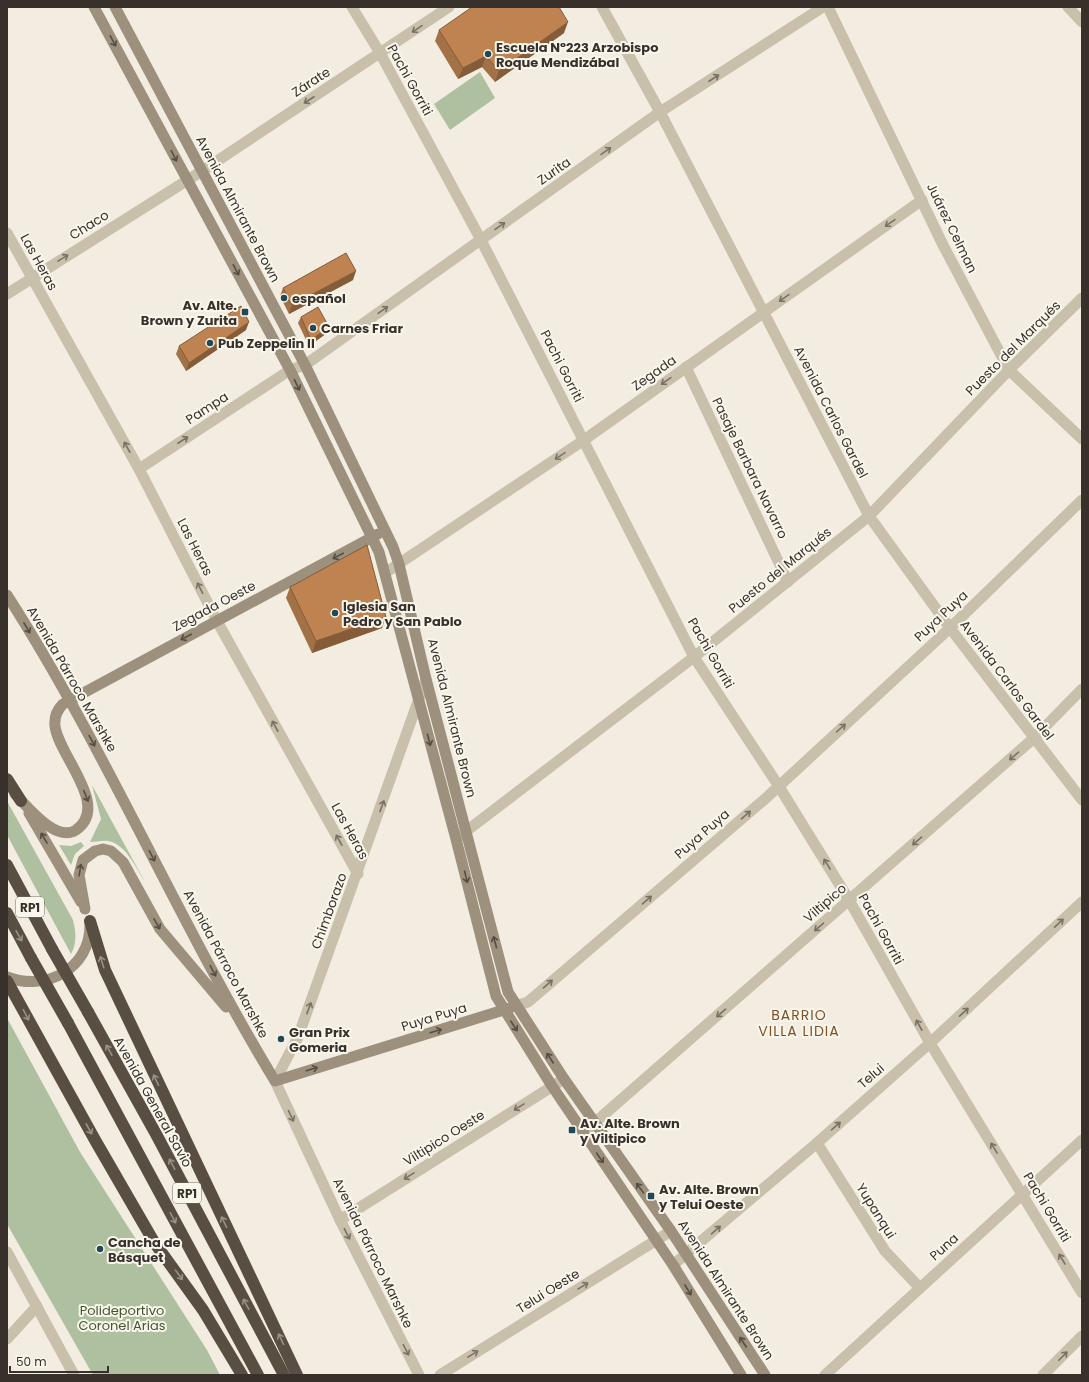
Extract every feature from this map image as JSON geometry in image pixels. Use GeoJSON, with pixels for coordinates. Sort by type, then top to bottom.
{"type":"FeatureCollection","features":[{"type":"Feature","properties":{"kind":"highway"},"geometry":{"type":"LineString","coordinates":[[7,779],[22,801]]}},
{"type":"Feature","properties":{"kind":"highway","name":"Avenida General Savio"},"geometry":{"type":"LineString","coordinates":[[7,865],[52,949],[156,1134],[284,1375]]}},
{"type":"Feature","properties":{"kind":"highway","name":"RP1"},"geometry":{"type":"LineString","coordinates":[[7,913],[258,1375]]}},
{"type":"Feature","properties":{"kind":"highway"},"geometry":{"type":"LineString","coordinates":[[90,921],[105,970],[297,1375]]}},
{"type":"Feature","properties":{"kind":"highway"},"geometry":{"type":"LineString","coordinates":[[7,981],[94,1140],[154,1242],[203,1310],[242,1375]]}},
{"type":"Feature","properties":{"kind":"main road","name":"Avenida Almirante Brown"},"geometry":{"type":"LineString","coordinates":[[94,7],[290,370],[372,537],[385,573],[496,996],[552,1086],[673,1265],[740,1375]]}},
{"type":"Feature","properties":{"kind":"main road","name":"Avenida Almirante Brown"},"geometry":{"type":"LineString","coordinates":[[115,7],[305,365],[385,530],[399,564],[426,679],[508,992],[594,1123],[671,1231],[765,1375]]}},
{"type":"Feature","properties":{"kind":"main road","name":"Zegada Oeste"},"geometry":{"type":"LineString","coordinates":[[70,700],[385,530]]}},
{"type":"Feature","properties":{"kind":"main road","name":"Avenida Párroco Marshke"},"geometry":{"type":"LineString","coordinates":[[7,595],[70,700],[240,1024],[275,1081]]}},
{"type":"Feature","properties":{"kind":"main road"},"geometry":{"type":"LineString","coordinates":[[7,788],[52,829],[60,833],[74,831],[81,826],[87,818],[88,802],[62,745],[55,724],[59,709],[70,700]]}},
{"type":"Feature","properties":{"kind":"main road"},"geometry":{"type":"LineString","coordinates":[[7,977],[14,980],[36,981],[53,977],[71,968],[80,960],[85,952],[90,934],[90,921],[85,909],[22,801]]}},
{"type":"Feature","properties":{"kind":"main road"},"geometry":{"type":"LineString","coordinates":[[85,909],[79,875],[83,860],[95,851],[104,849],[111,851],[123,862],[164,933],[240,1024]]}},
{"type":"Feature","properties":{"kind":"main road","name":"Puya Puya"},"geometry":{"type":"LineString","coordinates":[[275,1081],[504,1011],[516,1006]]}},
{"type":"Feature","properties":{"kind":"street","name":"Pachi Gorriti"},"geometry":{"type":"LineString","coordinates":[[352,7],[380,53],[481,240],[694,657],[778,785],[849,900],[930,1043],[1082,1292]]}},
{"type":"Feature","properties":{"kind":"street","name":"Zárate"},"geometry":{"type":"LineString","coordinates":[[187,180],[449,7]]}},
{"type":"Feature","properties":{"kind":"street","name":"Avenida Carlos Gardel"},"geometry":{"type":"LineString","coordinates":[[602,7],[660,112],[869,516],[950,628],[1082,800]]}},
{"type":"Feature","properties":{"kind":"street","name":"Zurita"},"geometry":{"type":"LineString","coordinates":[[305,365],[660,112],[823,7]]}},
{"type":"Feature","properties":{"kind":"street","name":"Juárez Celman"},"geometry":{"type":"LineString","coordinates":[[828,7],[943,245],[1009,370],[1082,439]]}},
{"type":"Feature","properties":{"kind":"street"},"geometry":{"type":"LineString","coordinates":[[1068,7],[1082,22]]}},
{"type":"Feature","properties":{"kind":"street","name":"Chaco"},"geometry":{"type":"LineString","coordinates":[[7,294],[187,180]]}},
{"type":"Feature","properties":{"kind":"street","name":"Zegada"},"geometry":{"type":"LineString","coordinates":[[385,573],[584,440],[922,200]]}},
{"type":"Feature","properties":{"kind":"street","name":"Las Heras"},"geometry":{"type":"LineString","coordinates":[[7,233],[139,469],[217,621],[358,874]]}},
{"type":"Feature","properties":{"kind":"street","name":"Puesto del Marqués"},"geometry":{"type":"LineString","coordinates":[[456,839],[694,657],[869,516],[1009,370],[1082,298]]}},
{"type":"Feature","properties":{"kind":"street","name":"Pampa"},"geometry":{"type":"LineString","coordinates":[[139,469],[290,370],[305,365]]}},
{"type":"Feature","properties":{"kind":"street","name":"Pasaje Barbara Navarro"},"geometry":{"type":"LineString","coordinates":[[686,367],[788,582]]}},
{"type":"Feature","properties":{"kind":"street","name":"Puya Puya"},"geometry":{"type":"LineString","coordinates":[[516,1006],[528,1002],[759,804],[950,628],[1082,500]]}},
{"type":"Feature","properties":{"kind":"street","name":"Chimborazo"},"geometry":{"type":"LineString","coordinates":[[275,1081],[298,1037],[358,874],[426,679]]}},
{"type":"Feature","properties":{"kind":"street","name":"Viltipico"},"geometry":{"type":"LineString","coordinates":[[583,1133],[1034,738],[1082,689]]}},
{"type":"Feature","properties":{"kind":"street","name":"Telui"},"geometry":{"type":"LineString","coordinates":[[673,1265],[817,1143],[930,1043],[1082,902]]}},
{"type":"Feature","properties":{"kind":"street","name":"Viltipico Oeste"},"geometry":{"type":"LineString","coordinates":[[340,1220],[564,1079]]}},
{"type":"Feature","properties":{"kind":"street","name":"Avenida Párroco Marshke"},"geometry":{"type":"LineString","coordinates":[[275,1081],[340,1220],[419,1375]]}},
{"type":"Feature","properties":{"kind":"street","name":"Puna"},"geometry":{"type":"LineString","coordinates":[[825,1375],[1082,1140]]}},
{"type":"Feature","properties":{"kind":"street","name":"Yupanqui"},"geometry":{"type":"LineString","coordinates":[[817,1143],[885,1251],[920,1288]]}},
{"type":"Feature","properties":{"kind":"street","name":"Telui Oeste"},"geometry":{"type":"LineString","coordinates":[[440,1375],[671,1231]]}},
{"type":"Feature","properties":{"kind":"street"},"geometry":{"type":"LineString","coordinates":[[7,1252],[74,1375]]}},
{"type":"Feature","properties":{"kind":"street"},"geometry":{"type":"LineString","coordinates":[[7,1328],[35,1302]]}},
{"type":"Feature","properties":{"kind":"street"},"geometry":{"type":"LineString","coordinates":[[7,1339],[35,1302]]}},
{"type":"Feature","properties":{"kind":"street"},"geometry":{"type":"LineString","coordinates":[[1043,1375],[1082,1336]]}},
{"type":"Feature","properties":{"kind":"green space"},"geometry":{"type":"Polygon","coordinates":[[[480,72],[495,98],[450,130],[434,104],[480,72]]]}},
{"type":"Feature","properties":{"kind":"green space"},"geometry":{"type":"Polygon","coordinates":[[[92,785],[145,882],[130,857],[120,847],[108,841],[90,842],[101,819],[92,785]]]}},
{"type":"Feature","properties":{"kind":"green space"},"geometry":{"type":"Polygon","coordinates":[[[7,801],[73,920],[75,937],[71,954],[7,835],[7,801]]]}},
{"type":"Feature","properties":{"kind":"green space"},"geometry":{"type":"Polygon","coordinates":[[[81,842],[84,846],[75,854],[71,865],[59,845],[71,846],[81,842]]]}},
{"type":"Feature","properties":{"kind":"green space","name":"Polideportivo Coronel Arias"},"geometry":{"type":"Polygon","coordinates":[[[7,1018],[80,1152],[207,1350],[220,1375],[93,1375],[7,1224],[7,1018]]]}},
{"type":"Feature","properties":{"kind":"building","name":"Escuela Nº223 Arzobispo Roque Mendizábal"},"geometry":{"type":"Polygon","coordinates":[[[472,7],[559,7],[568,22],[499,71],[486,56],[463,68],[439,30],[472,7]]]}},
{"type":"Feature","properties":{"kind":"building"},"geometry":{"type":"Polygon","coordinates":[[[346,253],[356,271],[292,305],[283,288],[346,253]]]}},
{"type":"Feature","properties":{"kind":"building","name":"Pub Zeppelin II"},"geometry":{"type":"Polygon","coordinates":[[[241,306],[249,322],[189,363],[179,346],[241,306]]]}},
{"type":"Feature","properties":{"kind":"building","name":"Carnes Friar"},"geometry":{"type":"Polygon","coordinates":[[[318,307],[329,327],[311,340],[301,317],[318,307]]]}},
{"type":"Feature","properties":{"kind":"building","name":"Iglesia San Pedro y San Pablo"},"geometry":{"type":"Polygon","coordinates":[[[367,545],[386,617],[316,641],[290,587],[367,545]]]}},
{"type":"Feature","properties":{"kind":"place","name":"Escuela Nº223 Arzobispo Roque Mendizábal"},"geometry":{"type":"Point","coordinates":[488,54]}},
{"type":"Feature","properties":{"kind":"place","name":"español"},"geometry":{"type":"Point","coordinates":[284,298]}},
{"type":"Feature","properties":{"kind":"place","name":"Av. Alte. Brown y Zurita"},"geometry":{"type":"Point","coordinates":[245,312]}},
{"type":"Feature","properties":{"kind":"place","name":"Carnes Friar"},"geometry":{"type":"Point","coordinates":[313,328]}},
{"type":"Feature","properties":{"kind":"place","name":"Pub Zeppelin II"},"geometry":{"type":"Point","coordinates":[210,343]}},
{"type":"Feature","properties":{"kind":"place","name":"Iglesia San Pedro y San Pablo"},"geometry":{"type":"Point","coordinates":[335,613]}},
{"type":"Feature","properties":{"kind":"place","name":"Gran Prix Gomeria"},"geometry":{"type":"Point","coordinates":[281,1039]}},
{"type":"Feature","properties":{"kind":"place","name":"Av. Alte. Brown y Viltipico"},"geometry":{"type":"Point","coordinates":[572,1130]}},
{"type":"Feature","properties":{"kind":"place","name":"Av. Alte. Brown y Telui Oeste"},"geometry":{"type":"Point","coordinates":[651,1196]}},
{"type":"Feature","properties":{"kind":"place","name":"Cancha de Básquet"},"geometry":{"type":"Point","coordinates":[100,1249]}},
{"type":"Feature","properties":{"kind":"district","name":"BARRIO VILLA LIDIA"},"geometry":{"type":"Point","coordinates":[799,1024]}}]}
